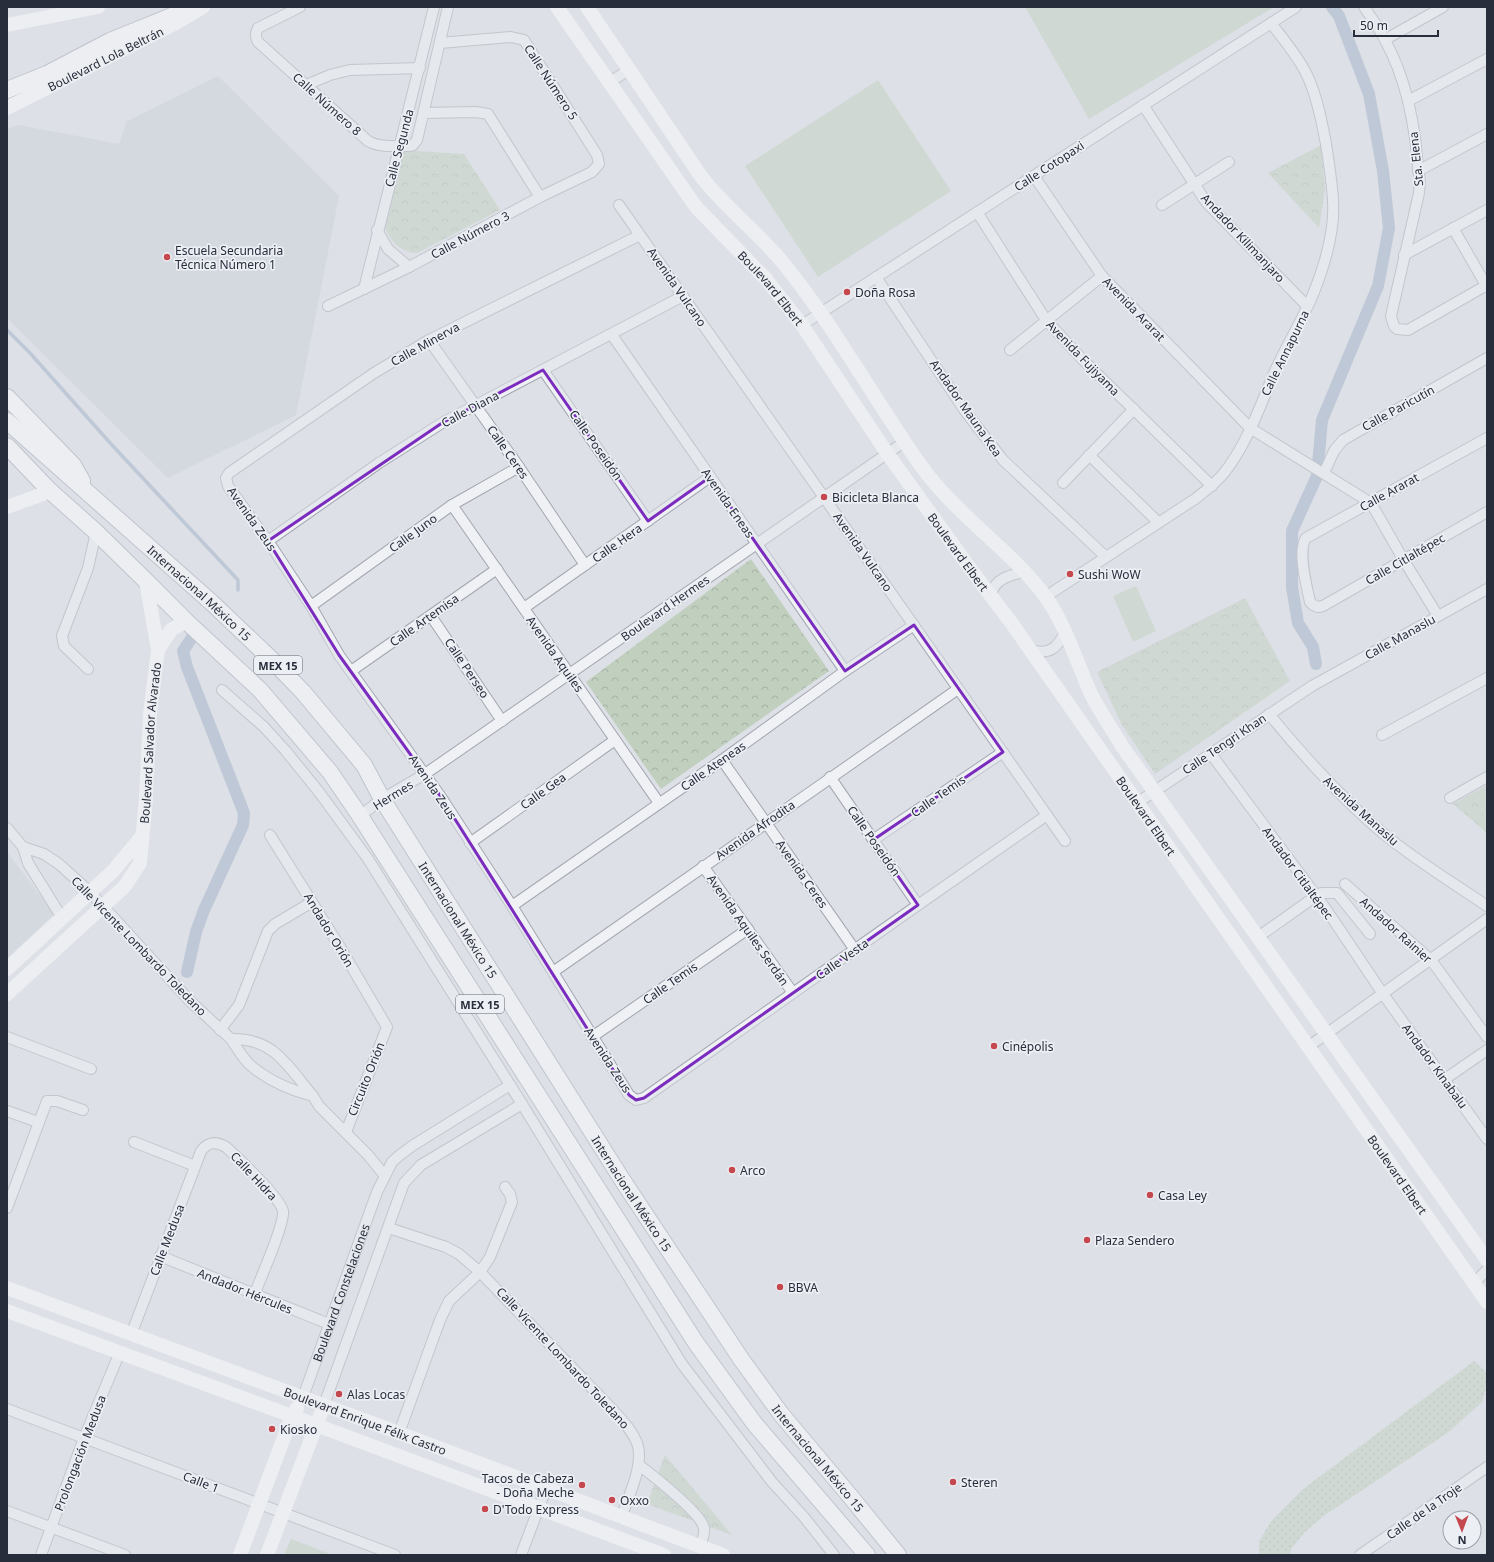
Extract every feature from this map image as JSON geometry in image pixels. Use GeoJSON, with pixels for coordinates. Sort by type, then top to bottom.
{"type":"FeatureCollection","features":[{"type":"Feature","properties":{"kind":"main road"},"geometry":{"type":"LineString","coordinates":[[7,90],[47,74],[110,41],[194,7]]}},
{"type":"Feature","properties":{"kind":"main road"},"geometry":{"type":"LineString","coordinates":[[7,397],[73,465],[81,478],[84,488]]}},
{"type":"Feature","properties":{"kind":"main road","name":"Internacional México 15"},"geometry":{"type":"LineString","coordinates":[[7,421],[211,602],[293,681],[364,765],[382,799],[616,1171],[741,1359],[781,1414],[898,1555]]}},
{"type":"Feature","properties":{"kind":"main road","name":"MEX 15"},"geometry":{"type":"LineString","coordinates":[[7,446],[49,490],[96,532],[186,621],[260,690],[330,772],[360,816],[696,1343],[754,1423],[868,1555]]}},
{"type":"Feature","properties":{"kind":"main road"},"geometry":{"type":"LineString","coordinates":[[7,461],[42,494],[56,504],[65,505]]}},
{"type":"Feature","properties":{"kind":"street"},"geometry":{"type":"LineString","coordinates":[[7,25],[98,7]]}},
{"type":"Feature","properties":{"kind":"street","name":"Boulevard Lola Beltrán"},"geometry":{"type":"LineString","coordinates":[[7,108],[176,23],[203,7]]}},
{"type":"Feature","properties":{"kind":"street","name":"Calle Número 8"},"geometry":{"type":"LineString","coordinates":[[300,7],[258,28],[255,32],[258,42],[368,141],[373,144],[399,146],[413,145],[417,140]]}},
{"type":"Feature","properties":{"kind":"street","name":"Calle Segunda"},"geometry":{"type":"LineString","coordinates":[[364,289],[377,230],[420,68],[434,7]]}},
{"type":"Feature","properties":{"kind":"street","name":"Calle Segunda"},"geometry":{"type":"LineString","coordinates":[[417,140],[448,7]]}},
{"type":"Feature","properties":{"kind":"street","name":"Boulevard Elbert"},"geometry":{"type":"LineString","coordinates":[[557,7],[696,208],[766,280],[802,325],[887,453],[1030,650],[1487,1302]]}},
{"type":"Feature","properties":{"kind":"street","name":"Boulevard Elbert"},"geometry":{"type":"LineString","coordinates":[[587,7],[713,192],[784,263],[820,313],[904,442],[932,481],[1024,572],[1045,597],[1065,632],[1092,694],[1122,746],[1487,1260]]}},
{"type":"Feature","properties":{"kind":"street","name":"Calle Cotopaxi"},"geometry":{"type":"LineString","coordinates":[[802,325],[1296,7]]}},
{"type":"Feature","properties":{"kind":"street","name":"Sta. Elena"},"geometry":{"type":"LineString","coordinates":[[1364,7],[1386,39],[1393,54],[1408,101],[1415,138],[1420,180],[1419,193],[1391,316],[1394,326],[1397,329],[1408,330],[1487,286]]}},
{"type":"Feature","properties":{"kind":"street"},"geometry":{"type":"LineString","coordinates":[[1386,39],[1443,7]]}},
{"type":"Feature","properties":{"kind":"street","name":"Calle Annapurna"},"geometry":{"type":"LineString","coordinates":[[1045,597],[1212,486],[1224,474],[1250,428],[1278,364],[1308,306],[1320,277],[1329,243],[1333,203],[1324,131],[1308,76],[1300,62],[1271,23]]}},
{"type":"Feature","properties":{"kind":"street","name":"Calle Número 5"},"geometry":{"type":"LineString","coordinates":[[440,43],[511,37],[524,40],[597,155]]}},
{"type":"Feature","properties":{"kind":"street"},"geometry":{"type":"LineString","coordinates":[[1408,101],[1487,59]]}},
{"type":"Feature","properties":{"kind":"street"},"geometry":{"type":"LineString","coordinates":[[306,85],[330,75],[350,70],[420,68]]}},
{"type":"Feature","properties":{"kind":"street"},"geometry":{"type":"LineString","coordinates":[[610,82],[630,69]]}},
{"type":"Feature","properties":{"kind":"street","name":"Andador Kilimanjaro"},"geometry":{"type":"LineString","coordinates":[[1143,105],[1206,202],[1308,306]]}},
{"type":"Feature","properties":{"kind":"street"},"geometry":{"type":"LineString","coordinates":[[424,113],[476,112],[488,114],[540,197]]}},
{"type":"Feature","properties":{"kind":"street"},"geometry":{"type":"LineString","coordinates":[[1418,171],[1487,134]]}},
{"type":"Feature","properties":{"kind":"street","name":"Calle Número 3"},"geometry":{"type":"LineString","coordinates":[[328,306],[409,267],[540,197],[592,172],[599,164],[597,155]]}},
{"type":"Feature","properties":{"kind":"street"},"geometry":{"type":"LineString","coordinates":[[1162,206],[1229,162]]}},
{"type":"Feature","properties":{"kind":"street","name":"Avenida Ararat"},"geometry":{"type":"LineString","coordinates":[[1034,176],[1102,276],[1250,428],[1371,503]]}},
{"type":"Feature","properties":{"kind":"street","name":"Avenida Vulcano"},"geometry":{"type":"LineString","coordinates":[[619,205],[1065,841]]}},
{"type":"Feature","properties":{"kind":"street"},"geometry":{"type":"LineString","coordinates":[[1404,255],[1487,210]]}},
{"type":"Feature","properties":{"kind":"street","name":"Avenida Fujiyama"},"geometry":{"type":"LineString","coordinates":[[977,212],[1046,320],[1082,359],[1212,486]]}},
{"type":"Feature","properties":{"kind":"street"},"geometry":{"type":"LineString","coordinates":[[1453,228],[1487,286]]}},
{"type":"Feature","properties":{"kind":"street"},"geometry":{"type":"LineString","coordinates":[[377,230],[388,250],[409,267]]}},
{"type":"Feature","properties":{"kind":"street","name":"Calle Minerva"},"geometry":{"type":"LineString","coordinates":[[226,478],[228,473],[352,388],[429,340],[640,235]]}},
{"type":"Feature","properties":{"kind":"street"},"geometry":{"type":"LineString","coordinates":[[1010,350],[1102,276]]}},
{"type":"Feature","properties":{"kind":"street","name":"Andador Mauna Kea"},"geometry":{"type":"LineString","coordinates":[[876,277],[965,411],[1003,460],[1106,557]]}},
{"type":"Feature","properties":{"kind":"street","name":"Calle Diana"},"geometry":{"type":"LineString","coordinates":[[268,541],[379,463],[442,423],[612,335],[683,296]]}},
{"type":"Feature","properties":{"kind":"street","name":"Avenida Eneas"},"geometry":{"type":"LineString","coordinates":[[612,335],[845,671]]}},
{"type":"Feature","properties":{"kind":"street","name":"Calle Ceres"},"geometry":{"type":"LineString","coordinates":[[429,340],[519,467],[585,565]]}},
{"type":"Feature","properties":{"kind":"street","name":"Calle Paricutín"},"geometry":{"type":"LineString","coordinates":[[1324,473],[1334,451],[1343,440],[1487,358]]}},
{"type":"Feature","properties":{"kind":"street","name":"Calle Poseidón"},"geometry":{"type":"LineString","coordinates":[[543,370],[648,521]]}},
{"type":"Feature","properties":{"kind":"street"},"geometry":{"type":"LineString","coordinates":[[1063,483],[1134,409]]}},
{"type":"Feature","properties":{"kind":"street","name":"Calle Ararat"},"geometry":{"type":"LineString","coordinates":[[1323,606],[1318,607],[1312,605],[1310,602],[1302,554],[1302,545],[1306,538],[1487,438]]}},
{"type":"Feature","properties":{"kind":"street","name":"Boulevard Hermes"},"geometry":{"type":"LineString","coordinates":[[425,774],[904,442]]}},
{"type":"Feature","properties":{"kind":"street"},"geometry":{"type":"LineString","coordinates":[[1089,455],[1158,522]]}},
{"type":"Feature","properties":{"kind":"street","name":"Calle Juno"},"geometry":{"type":"LineString","coordinates":[[311,606],[452,505],[519,467]]}},
{"type":"Feature","properties":{"kind":"street","name":"Calle Hera"},"geometry":{"type":"LineString","coordinates":[[524,608],[710,477]]}},
{"type":"Feature","properties":{"kind":"street","name":"Avenida Zeus"},"geometry":{"type":"LineString","coordinates":[[226,478],[228,486],[268,541],[311,606],[339,655],[425,774],[512,906],[629,1095],[636,1100]]}},
{"type":"Feature","properties":{"kind":"street"},"geometry":{"type":"LineString","coordinates":[[7,506],[42,494]]}},
{"type":"Feature","properties":{"kind":"street"},"geometry":{"type":"LineString","coordinates":[[1371,503],[1438,616]]}},
{"type":"Feature","properties":{"kind":"street","name":"Avenida Aquiles"},"geometry":{"type":"LineString","coordinates":[[452,505],[659,803]]}},
{"type":"Feature","properties":{"kind":"street","name":"Calle Citlaltépec"},"geometry":{"type":"LineString","coordinates":[[1323,606],[1487,512]]}},
{"type":"Feature","properties":{"kind":"street"},"geometry":{"type":"LineString","coordinates":[[88,669],[64,646],[62,636],[88,568],[96,532]]}},
{"type":"Feature","properties":{"kind":"street","name":"Calle Artemisa"},"geometry":{"type":"LineString","coordinates":[[351,671],[497,569]]}},
{"type":"Feature","properties":{"kind":"street"},"geometry":{"type":"LineString","coordinates":[[991,595],[993,587],[1002,579],[1024,572]]}},
{"type":"Feature","properties":{"kind":"street","name":"Boulevard Salvador Alvarado"},"geometry":{"type":"LineString","coordinates":[[7,994],[124,886],[140,863],[150,714],[158,650],[146,581]]}},
{"type":"Feature","properties":{"kind":"street","name":"Calle Manaslu"},"geometry":{"type":"LineString","coordinates":[[1312,686],[1487,589]]}},
{"type":"Feature","properties":{"kind":"street","name":"Calle Perseo"},"geometry":{"type":"LineString","coordinates":[[431,616],[502,721]]}},
{"type":"Feature","properties":{"kind":"street","name":"Boulevard Salvador Alvarado"},"geometry":{"type":"LineString","coordinates":[[158,650],[171,630],[186,621]]}},
{"type":"Feature","properties":{"kind":"street","name":"Calle Ateneas"},"geometry":{"type":"LineString","coordinates":[[512,906],[722,760],[845,671],[914,625]]}},
{"type":"Feature","properties":{"kind":"street"},"geometry":{"type":"LineString","coordinates":[[1030,650],[1042,652],[1053,649],[1065,632]]}},
{"type":"Feature","properties":{"kind":"street"},"geometry":{"type":"LineString","coordinates":[[1382,735],[1487,678]]}},
{"type":"Feature","properties":{"kind":"street","name":"Calle Tengri Khan"},"geometry":{"type":"LineString","coordinates":[[1136,803],[1312,686]]}},
{"type":"Feature","properties":{"kind":"street","name":"Avenida Afrodita"},"geometry":{"type":"LineString","coordinates":[[553,972],[958,689]]}},
{"type":"Feature","properties":{"kind":"street"},"geometry":{"type":"LineString","coordinates":[[222,690],[264,727],[285,750],[328,804],[368,860],[522,1104],[682,1364],[772,1482],[804,1517],[834,1555]]}},
{"type":"Feature","properties":{"kind":"street","name":"Avenida Manaslu"},"geometry":{"type":"LineString","coordinates":[[1270,714],[1300,752],[1321,775],[1385,835],[1487,906]]}},
{"type":"Feature","properties":{"kind":"street","name":"Calle Gea"},"geometry":{"type":"LineString","coordinates":[[470,843],[615,740]]}},
{"type":"Feature","properties":{"kind":"street","name":"Calle Temis"},"geometry":{"type":"LineString","coordinates":[[874,840],[1002,752]]}},
{"type":"Feature","properties":{"kind":"street","name":"Andador Citlaltépec"},"geometry":{"type":"LineString","coordinates":[[1211,754],[1316,896],[1383,994]]}},
{"type":"Feature","properties":{"kind":"street","name":"Avenida Ceres"},"geometry":{"type":"LineString","coordinates":[[722,760],[855,950]]}},
{"type":"Feature","properties":{"kind":"street","name":"Hermes"},"geometry":{"type":"LineString","coordinates":[[360,816],[382,799],[425,774]]}},
{"type":"Feature","properties":{"kind":"street","name":"Calle Poseidón"},"geometry":{"type":"LineString","coordinates":[[830,778],[918,904]]}},
{"type":"Feature","properties":{"kind":"street"},"geometry":{"type":"LineString","coordinates":[[1450,798],[1487,778]]}},
{"type":"Feature","properties":{"kind":"street","name":"Calle Vesta"},"geometry":{"type":"LineString","coordinates":[[636,1100],[644,1098],[793,994],[918,904],[1047,816]]}},
{"type":"Feature","properties":{"kind":"street"},"geometry":{"type":"LineString","coordinates":[[7,828],[23,847],[28,863],[62,918]]}},
{"type":"Feature","properties":{"kind":"street","name":"Andador Orión"},"geometry":{"type":"LineString","coordinates":[[270,835],[387,1027]]}},
{"type":"Feature","properties":{"kind":"street","name":"Boulevard Salvador Alvarado"},"geometry":{"type":"LineString","coordinates":[[7,969],[113,871],[142,836]]}},
{"type":"Feature","properties":{"kind":"street","name":"Calle Vicente Lombardo Toledano"},"geometry":{"type":"LineString","coordinates":[[23,847],[44,854],[59,864],[90,892],[190,1001],[220,1030],[232,1039],[243,1057],[258,1071],[287,1087],[313,1096]]}},
{"type":"Feature","properties":{"kind":"street","name":"Avenida Aquiles Serdán"},"geometry":{"type":"LineString","coordinates":[[704,866],[793,994]]}},
{"type":"Feature","properties":{"kind":"street","name":"Andador Rainier"},"geometry":{"type":"LineString","coordinates":[[1344,884],[1431,960],[1487,1037]]}},
{"type":"Feature","properties":{"kind":"street"},"geometry":{"type":"LineString","coordinates":[[1258,937],[1321,893],[1337,894],[1370,934]]}},
{"type":"Feature","properties":{"kind":"street"},"geometry":{"type":"LineString","coordinates":[[220,1030],[239,1005],[271,927],[312,902]]}},
{"type":"Feature","properties":{"kind":"street"},"geometry":{"type":"LineString","coordinates":[[1308,1047],[1431,960],[1485,924]]}},
{"type":"Feature","properties":{"kind":"street","name":"Calle Temis"},"geometry":{"type":"LineString","coordinates":[[592,1037],[748,929]]}},
{"type":"Feature","properties":{"kind":"street","name":"Andador Kinabalu"},"geometry":{"type":"LineString","coordinates":[[1383,994],[1487,1139]]}},
{"type":"Feature","properties":{"kind":"street","name":"Circuito Orión"},"geometry":{"type":"LineString","coordinates":[[346,1132],[387,1027]]}},
{"type":"Feature","properties":{"kind":"street"},"geometry":{"type":"LineString","coordinates":[[7,1037],[91,1069]]}},
{"type":"Feature","properties":{"kind":"street"},"geometry":{"type":"LineString","coordinates":[[232,1039],[244,1039],[261,1044],[284,1060],[313,1096],[319,1106],[346,1132],[385,1176]]}},
{"type":"Feature","properties":{"kind":"street"},"geometry":{"type":"LineString","coordinates":[[1445,1080],[1487,1050]]}},
{"type":"Feature","properties":{"kind":"street","name":"Boulevard Constelaciones"},"geometry":{"type":"LineString","coordinates":[[240,1555],[292,1416],[303,1398],[329,1324],[385,1176],[392,1162],[412,1146],[510,1085]]}},
{"type":"Feature","properties":{"kind":"street"},"geometry":{"type":"LineString","coordinates":[[7,1208],[9,1193],[47,1101],[56,1101],[83,1110]]}},
{"type":"Feature","properties":{"kind":"street","name":"Boulevard Constelaciones"},"geometry":{"type":"LineString","coordinates":[[267,1555],[317,1425],[404,1183],[415,1170],[446,1149],[522,1104]]}},
{"type":"Feature","properties":{"kind":"street"},"geometry":{"type":"LineString","coordinates":[[7,1111],[38,1122]]}},
{"type":"Feature","properties":{"kind":"street"},"geometry":{"type":"LineString","coordinates":[[134,1142],[195,1166]]}},
{"type":"Feature","properties":{"kind":"street","name":"Calle Hidra"},"geometry":{"type":"LineString","coordinates":[[205,1146],[215,1142],[226,1147],[272,1194],[283,1210],[282,1224],[254,1295]]}},
{"type":"Feature","properties":{"kind":"street","name":"Calle Medusa"},"geometry":{"type":"LineString","coordinates":[[131,1334],[195,1166],[201,1151],[205,1146]]}},
{"type":"Feature","properties":{"kind":"street"},"geometry":{"type":"LineString","coordinates":[[399,1433],[440,1320],[449,1301],[480,1272],[490,1256],[512,1202],[510,1194],[505,1187]]}},
{"type":"Feature","properties":{"kind":"street","name":"Calle Vicente Lombardo Toledano"},"geometry":{"type":"LineString","coordinates":[[389,1228],[446,1247],[459,1254],[480,1272],[613,1410],[631,1431],[639,1449],[639,1465]]}},
{"type":"Feature","properties":{"kind":"street","name":"Andador Hércules"},"geometry":{"type":"LineString","coordinates":[[160,1256],[329,1324]]}},
{"type":"Feature","properties":{"kind":"street"},"geometry":{"type":"LineString","coordinates":[[1474,1283],[1487,1270]]}},
{"type":"Feature","properties":{"kind":"street","name":"Boulevard Enrique Félix Castro"},"geometry":{"type":"LineString","coordinates":[[7,1288],[723,1555]]}},
{"type":"Feature","properties":{"kind":"street","name":"Boulevard Enrique Félix Castro"},"geometry":{"type":"LineString","coordinates":[[7,1311],[664,1555]]}},
{"type":"Feature","properties":{"kind":"street","name":"Prolongación Medusa"},"geometry":{"type":"LineString","coordinates":[[41,1555],[84,1438],[120,1352]]}},
{"type":"Feature","properties":{"kind":"street","name":"Calle 1"},"geometry":{"type":"LineString","coordinates":[[7,1409],[396,1555]]}},
{"type":"Feature","properties":{"kind":"street"},"geometry":{"type":"LineString","coordinates":[[621,1518],[639,1465],[666,1487],[702,1522],[704,1532],[700,1546]]}},
{"type":"Feature","properties":{"kind":"street","name":"Calle de la Troje"},"geometry":{"type":"LineString","coordinates":[[1360,1555],[1487,1467]]}},
{"type":"Feature","properties":{"kind":"street"},"geometry":{"type":"LineString","coordinates":[[521,1555],[546,1489]]}},
{"type":"Feature","properties":{"kind":"street"},"geometry":{"type":"LineString","coordinates":[[7,1511],[125,1555]]}},
{"type":"Feature","properties":{"kind":"highlighted area"},"geometry":{"type":"Polygon","coordinates":[[[543,370],[648,521],[710,477],[845,671],[914,625],[1003,752],[873,840],[918,905],[644,1098],[636,1100],[629,1095],[441,797],[339,655],[268,541],[442,423],[543,370]]]}},
{"type":"Feature","properties":{"kind":"shaded area","name":"Escuela Secundaria Técnica Número 1"},"geometry":{"type":"Polygon","coordinates":[[[218,76],[339,196],[296,415],[168,478],[7,318],[7,129],[18,125],[119,144],[127,121],[218,76]]]}},
{"type":"Feature","properties":{"kind":"shaded area"},"geometry":{"type":"Polygon","coordinates":[[[7,852],[54,914],[7,958],[7,852]]]}},
{"type":"Feature","properties":{"kind":"green space"},"geometry":{"type":"Polygon","coordinates":[[[1025,7],[1274,7],[1089,119],[1025,7]]]}},
{"type":"Feature","properties":{"kind":"green space"},"geometry":{"type":"Polygon","coordinates":[[[878,80],[951,191],[818,277],[745,166],[878,80]]]}},
{"type":"Feature","properties":{"kind":"green space"},"geometry":{"type":"Polygon","coordinates":[[[1321,145],[1325,189],[1319,228],[1268,173],[1321,145]]]}},
{"type":"Feature","properties":{"kind":"green space"},"geometry":{"type":"Polygon","coordinates":[[[401,150],[464,154],[500,210],[417,253],[406,251],[401,248],[393,242],[385,227],[401,150]]]}},
{"type":"Feature","properties":{"kind":"green space"},"geometry":{"type":"Polygon","coordinates":[[[751,559],[829,671],[661,789],[586,682],[751,559]]]}},
{"type":"Feature","properties":{"kind":"green space"},"geometry":{"type":"Polygon","coordinates":[[[1136,586],[1156,631],[1133,642],[1113,596],[1136,586]]]}},
{"type":"Feature","properties":{"kind":"green space"},"geometry":{"type":"Polygon","coordinates":[[[1245,598],[1290,681],[1155,774],[1122,725],[1097,672],[1245,598]]]}},
{"type":"Feature","properties":{"kind":"green space"},"geometry":{"type":"Polygon","coordinates":[[[1487,785],[1487,833],[1453,804],[1487,785]]]}},
{"type":"Feature","properties":{"kind":"green space"},"geometry":{"type":"Polygon","coordinates":[[[1487,790],[1487,820],[1474,798],[1487,790]]]}},
{"type":"Feature","properties":{"kind":"green space"},"geometry":{"type":"Polygon","coordinates":[[[1474,1361],[1487,1373],[1487,1385],[1482,1402],[1450,1431],[1325,1515],[1304,1533],[1291,1549],[1290,1555],[1259,1555],[1259,1541],[1272,1520],[1303,1489],[1474,1361]]]}},
{"type":"Feature","properties":{"kind":"green space"},"geometry":{"type":"Polygon","coordinates":[[[665,1455],[732,1535],[647,1504],[665,1455]]]}},
{"type":"Feature","properties":{"kind":"green space"},"geometry":{"type":"Polygon","coordinates":[[[291,1539],[333,1555],[284,1555],[291,1539]]]}},
{"type":"Feature","properties":{"kind":"waterway"},"geometry":{"type":"LineString","coordinates":[[1316,664],[1313,647],[1298,623],[1292,587],[1292,531],[1317,476],[1322,420],[1378,286],[1389,228],[1383,171],[1369,94],[1339,16],[1332,7]]}},
{"type":"Feature","properties":{"kind":"waterway"},"geometry":{"type":"LineString","coordinates":[[7,330],[30,353],[111,444],[238,580],[238,590]]}},
{"type":"Feature","properties":{"kind":"waterway"},"geometry":{"type":"LineString","coordinates":[[187,972],[196,932],[204,910],[243,825],[244,813],[187,667],[183,651],[195,633]]}},
{"type":"Feature","properties":{"kind":"place","name":"Escuela Secundaria Técnica Número 1"},"geometry":{"type":"Point","coordinates":[167,257]}},
{"type":"Feature","properties":{"kind":"place","name":"Doña Rosa"},"geometry":{"type":"Point","coordinates":[847,292]}},
{"type":"Feature","properties":{"kind":"place","name":"Bicicleta Blanca"},"geometry":{"type":"Point","coordinates":[824,497]}},
{"type":"Feature","properties":{"kind":"place","name":"Sushi WoW"},"geometry":{"type":"Point","coordinates":[1070,574]}},
{"type":"Feature","properties":{"kind":"place","name":"Cinépolis"},"geometry":{"type":"Point","coordinates":[994,1046]}},
{"type":"Feature","properties":{"kind":"place","name":"Arco"},"geometry":{"type":"Point","coordinates":[732,1170]}},
{"type":"Feature","properties":{"kind":"place","name":"Casa Ley"},"geometry":{"type":"Point","coordinates":[1150,1195]}},
{"type":"Feature","properties":{"kind":"place","name":"Plaza Sendero"},"geometry":{"type":"Point","coordinates":[1087,1240]}},
{"type":"Feature","properties":{"kind":"place","name":"BBVA"},"geometry":{"type":"Point","coordinates":[780,1287]}},
{"type":"Feature","properties":{"kind":"place","name":"Alas Locas"},"geometry":{"type":"Point","coordinates":[339,1394]}},
{"type":"Feature","properties":{"kind":"place","name":"Kiosko"},"geometry":{"type":"Point","coordinates":[272,1429]}},
{"type":"Feature","properties":{"kind":"place","name":"Steren"},"geometry":{"type":"Point","coordinates":[953,1482]}},
{"type":"Feature","properties":{"kind":"place","name":"Tacos de Cabeza - Doña Meche"},"geometry":{"type":"Point","coordinates":[582,1485]}},
{"type":"Feature","properties":{"kind":"place","name":"Oxxo"},"geometry":{"type":"Point","coordinates":[612,1500]}},
{"type":"Feature","properties":{"kind":"place","name":"D'Todo Express"},"geometry":{"type":"Point","coordinates":[485,1509]}}]}
